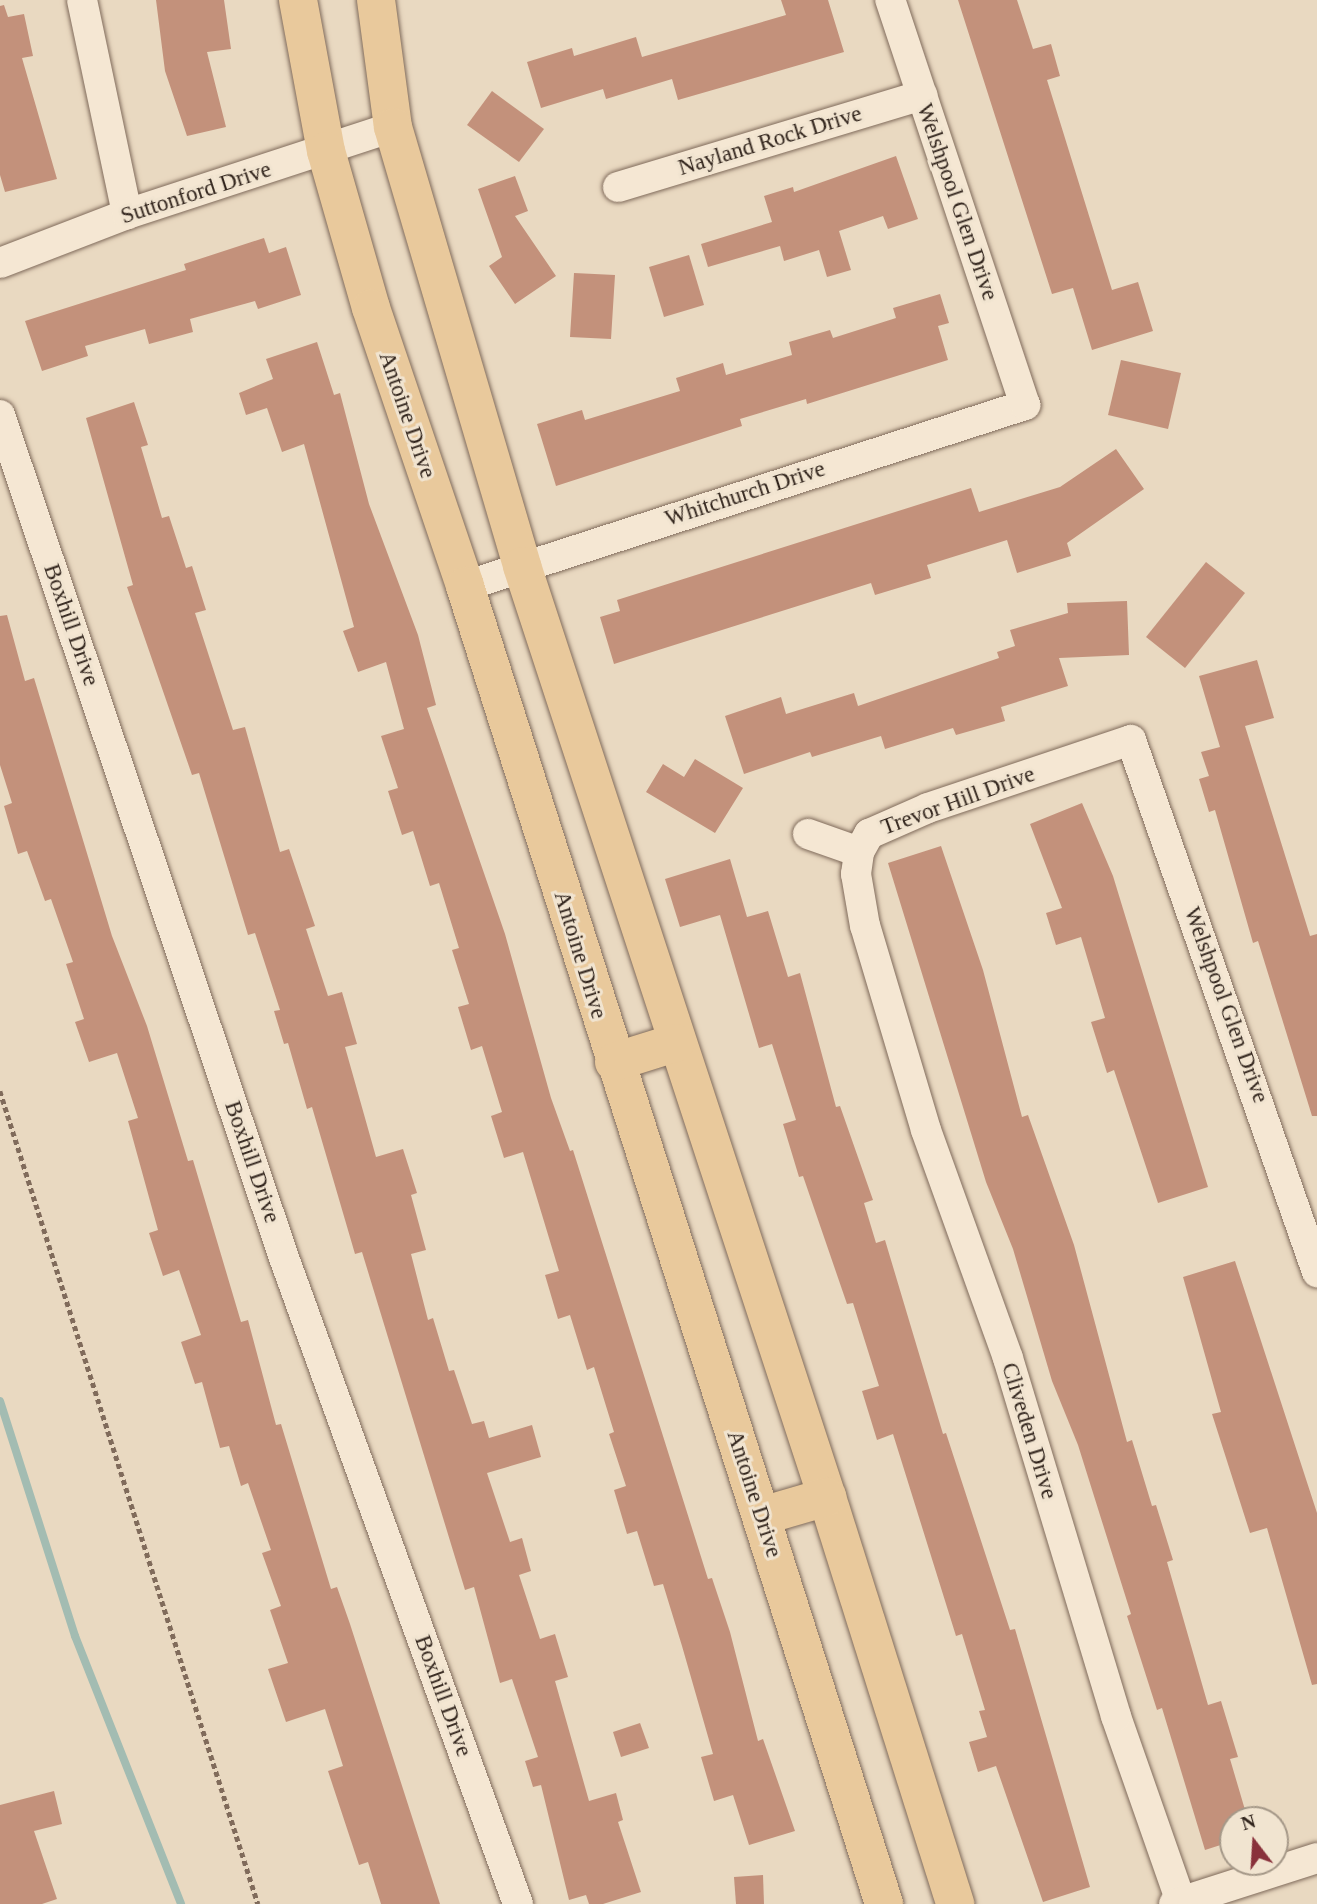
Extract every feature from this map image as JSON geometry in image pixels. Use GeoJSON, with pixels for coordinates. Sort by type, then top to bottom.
{"type":"FeatureCollection","features":[{"type":"Feature","properties":{"kind":"main road","name":"Antoine Drive"},"geometry":{"type":"LineString","coordinates":[[298,0],[326,151],[371,308],[465,586],[614,1062],[762,1516],[884,1904]]}},
{"type":"Feature","properties":{"kind":"main road"},"geometry":{"type":"LineString","coordinates":[[376,0],[393,127],[522,566],[675,1043],[827,1497],[955,1904]]}},
{"type":"Feature","properties":{"kind":"main road"},"geometry":{"type":"LineString","coordinates":[[614,1062],[675,1043]]}},
{"type":"Feature","properties":{"kind":"main road"},"geometry":{"type":"LineString","coordinates":[[762,1516],[827,1497]]}},
{"type":"Feature","properties":{"kind":"street"},"geometry":{"type":"LineString","coordinates":[[82,0],[127,214]]}},
{"type":"Feature","properties":{"kind":"street","name":"Welshpool Glen Drive"},"geometry":{"type":"LineString","coordinates":[[890,0],[1025,405]]}},
{"type":"Feature","properties":{"kind":"street","name":"Nayland Rock Drive"},"geometry":{"type":"LineString","coordinates":[[618,187],[922,96]]}},
{"type":"Feature","properties":{"kind":"street","name":"Suttonford Drive"},"geometry":{"type":"LineString","coordinates":[[0,263],[127,214],[393,127]]}},
{"type":"Feature","properties":{"kind":"street","name":"Whitchurch Drive"},"geometry":{"type":"LineString","coordinates":[[465,586],[1025,405]]}},
{"type":"Feature","properties":{"kind":"street","name":"Boxhill Drive"},"geometry":{"type":"LineString","coordinates":[[0,415],[283,1255],[518,1904]]}},
{"type":"Feature","properties":{"kind":"street","name":"Welshpool Glen Drive"},"geometry":{"type":"LineString","coordinates":[[1130,740],[1314,1256]]}},
{"type":"Feature","properties":{"kind":"street","name":"Trevor Hill Drive"},"geometry":{"type":"LineString","coordinates":[[875,960],[859,898],[859,852],[869,834],[885,824],[1130,740]]}},
{"type":"Feature","properties":{"kind":"street"},"geometry":{"type":"LineString","coordinates":[[808,834],[859,852]]}},
{"type":"Feature","properties":{"kind":"street","name":"Cliveden Drive"},"geometry":{"type":"LineString","coordinates":[[875,960],[942,1180],[1007,1358],[1116,1716],[1177,1903]]}},
{"type":"Feature","properties":{"kind":"street"},"geometry":{"type":"LineString","coordinates":[[1177,1903],[1317,1858]]}},
{"type":"Feature","properties":{"kind":"path"},"geometry":{"type":"LineString","coordinates":[[0,1091],[257,1904]]}},
{"type":"Feature","properties":{"kind":"building"},"geometry":{"type":"Polygon","coordinates":[[[156,0],[224,0],[231,49],[207,52],[226,127],[187,136],[165,71],[156,0]]]}},
{"type":"Feature","properties":{"kind":"building"},"geometry":{"type":"Polygon","coordinates":[[[781,0],[828,0],[844,52],[678,100],[672,79],[606,99],[603,89],[541,108],[527,62],[572,48],[574,56],[636,37],[642,57],[786,15],[781,0]]]}},
{"type":"Feature","properties":{"kind":"building"},"geometry":{"type":"Polygon","coordinates":[[[958,0],[1017,0],[1033,49],[1051,44],[1060,76],[1047,80],[1112,290],[1138,282],[1153,331],[1092,350],[1073,288],[1052,294],[958,0]]]}},
{"type":"Feature","properties":{"kind":"building"},"geometry":{"type":"Polygon","coordinates":[[[4,5],[8,17],[24,14],[33,56],[22,58],[57,179],[5,192],[0,175],[0,6],[4,5]]]}},
{"type":"Feature","properties":{"kind":"building"},"geometry":{"type":"Polygon","coordinates":[[[492,91],[544,129],[519,162],[467,125],[492,91]]]}},
{"type":"Feature","properties":{"kind":"building"},"geometry":{"type":"Polygon","coordinates":[[[896,156],[918,219],[888,229],[883,216],[839,231],[851,270],[827,277],[819,250],[784,261],[780,246],[708,267],[701,244],[772,222],[764,196],[793,187],[794,192],[896,156]]]}},
{"type":"Feature","properties":{"kind":"building"},"geometry":{"type":"Polygon","coordinates":[[[515,176],[528,211],[515,216],[556,276],[515,304],[489,266],[502,257],[478,189],[515,176]]]}},
{"type":"Feature","properties":{"kind":"building"},"geometry":{"type":"Polygon","coordinates":[[[264,238],[269,253],[286,247],[301,295],[258,309],[255,301],[190,319],[193,332],[149,344],[145,329],[85,346],[88,356],[42,371],[25,321],[186,270],[184,264],[264,238]]]}},
{"type":"Feature","properties":{"kind":"building"},"geometry":{"type":"Polygon","coordinates":[[[689,255],[704,305],[664,317],[649,267],[689,255]]]}},
{"type":"Feature","properties":{"kind":"building"},"geometry":{"type":"Polygon","coordinates":[[[574,273],[615,275],[611,339],[570,337],[574,273]]]}},
{"type":"Feature","properties":{"kind":"building"},"geometry":{"type":"Polygon","coordinates":[[[940,294],[949,323],[938,326],[948,360],[807,404],[806,399],[740,419],[742,426],[556,486],[537,424],[582,410],[585,420],[680,391],[676,378],[723,363],[726,375],[792,355],[789,342],[830,330],[833,338],[896,318],[893,308],[940,294]]]}},
{"type":"Feature","properties":{"kind":"building"},"geometry":{"type":"Polygon","coordinates":[[[317,342],[334,395],[340,393],[369,504],[418,635],[436,705],[427,708],[505,934],[551,1098],[570,1151],[573,1150],[708,1579],[712,1578],[730,1632],[758,1741],[763,1739],[795,1831],[749,1845],[733,1795],[714,1801],[701,1757],[713,1754],[663,1584],[654,1586],[637,1531],[627,1534],[614,1490],[626,1486],[609,1434],[614,1432],[594,1367],[587,1370],[570,1315],[558,1319],[545,1275],[559,1271],[523,1152],[504,1158],[491,1116],[502,1112],[482,1046],[471,1050],[458,1007],[469,1004],[452,950],[459,948],[439,883],[430,886],[413,831],[402,835],[388,791],[398,788],[381,736],[404,729],[386,662],[358,672],[343,631],[354,627],[304,444],[282,452],[267,408],[246,415],[239,393],[273,379],[266,359],[317,342]]]}},
{"type":"Feature","properties":{"kind":"building"},"geometry":{"type":"Polygon","coordinates":[[[1121,360],[1181,373],[1168,429],[1108,415],[1121,360]]]}},
{"type":"Feature","properties":{"kind":"building"},"geometry":{"type":"Polygon","coordinates":[[[134,402],[148,445],[141,447],[162,518],[169,516],[186,568],[192,566],[206,610],[195,613],[233,730],[245,727],[280,852],[289,849],[315,926],[306,929],[328,996],[342,992],[357,1044],[345,1047],[376,1157],[403,1149],[417,1193],[411,1195],[426,1250],[411,1254],[428,1320],[433,1318],[449,1371],[454,1370],[472,1424],[484,1421],[489,1438],[532,1425],[541,1457],[487,1473],[510,1542],[522,1538],[531,1571],[519,1575],[540,1639],[555,1634],[568,1677],[555,1681],[589,1801],[616,1793],[623,1820],[618,1822],[641,1892],[603,1904],[589,1904],[586,1895],[569,1900],[541,1785],[533,1787],[525,1761],[538,1757],[512,1679],[500,1683],[474,1587],[465,1590],[362,1252],[355,1254],[312,1107],[307,1109],[288,1043],[284,1044],[274,1011],[280,1010],[255,933],[248,935],[199,773],[192,775],[127,587],[133,585],[86,418],[134,402]]]}},
{"type":"Feature","properties":{"kind":"building"},"geometry":{"type":"Polygon","coordinates":[[[1116,449],[1144,489],[1067,543],[1071,556],[1017,573],[1007,540],[927,565],[931,578],[875,595],[871,583],[614,664],[600,617],[620,611],[617,600],[971,488],[979,512],[1060,487],[1116,449]]]}},
{"type":"Feature","properties":{"kind":"building"},"geometry":{"type":"Polygon","coordinates":[[[1206,562],[1245,593],[1185,668],[1146,637],[1206,562]]]}},
{"type":"Feature","properties":{"kind":"building"},"geometry":{"type":"Polygon","coordinates":[[[1127,601],[1129,655],[1059,658],[1068,686],[1001,707],[1005,721],[956,735],[953,728],[885,749],[881,736],[812,757],[810,752],[744,774],[725,716],[781,697],[786,714],[854,693],[858,706],[999,658],[997,652],[1015,646],[1010,630],[1068,613],[1067,603],[1127,601]]]}},
{"type":"Feature","properties":{"kind":"building"},"geometry":{"type":"Polygon","coordinates":[[[7,615],[25,681],[34,678],[112,936],[147,1026],[188,1161],[193,1160],[241,1322],[248,1320],[276,1425],[281,1424],[331,1589],[337,1587],[350,1624],[440,1904],[381,1904],[368,1862],[359,1865],[328,1771],[343,1766],[325,1709],[286,1722],[268,1669],[288,1663],[270,1610],[281,1606],[262,1553],[271,1550],[248,1483],[241,1486],[229,1446],[220,1448],[202,1382],[195,1384],[181,1342],[201,1335],[179,1270],[163,1276],[149,1233],[158,1230],[128,1121],[138,1118],[117,1053],[89,1062],[75,1022],[84,1019],[66,964],[73,962],[51,899],[45,901],[27,851],[18,854],[4,806],[12,803],[0,765],[0,616],[7,615]]]}},
{"type":"Feature","properties":{"kind":"building"},"geometry":{"type":"Polygon","coordinates":[[[1257,660],[1274,718],[1245,726],[1310,936],[1317,934],[1317,1116],[1312,1116],[1258,941],[1253,943],[1215,810],[1209,812],[1199,779],[1209,776],[1201,752],[1220,747],[1199,676],[1257,660]]]}},
{"type":"Feature","properties":{"kind":"building"},"geometry":{"type":"Polygon","coordinates":[[[695,759],[743,788],[715,833],[646,792],[663,764],[684,777],[695,759]]]}},
{"type":"Feature","properties":{"kind":"building"},"geometry":{"type":"Polygon","coordinates":[[[1082,803],[1113,876],[1208,1187],[1158,1203],[1114,1070],[1107,1073],[1091,1022],[1105,1018],[1081,937],[1056,945],[1046,913],[1062,908],[1030,824],[1082,803]]]}},
{"type":"Feature","properties":{"kind":"building"},"geometry":{"type":"Polygon","coordinates":[[[941,846],[983,970],[1022,1117],[1028,1115],[1074,1245],[1127,1442],[1132,1440],[1152,1506],[1156,1505],[1173,1560],[1167,1562],[1208,1705],[1221,1701],[1238,1757],[1230,1759],[1244,1806],[1219,1806],[1219,1846],[1205,1850],[1162,1708],[1157,1710],[1127,1616],[1131,1614],[1078,1445],[1052,1381],[1013,1249],[986,1182],[888,863],[941,846]]]}},
{"type":"Feature","properties":{"kind":"building"},"geometry":{"type":"Polygon","coordinates":[[[730,859],[747,917],[768,911],[788,977],[800,973],[836,1107],[840,1106],[873,1200],[864,1203],[876,1243],[885,1240],[943,1434],[946,1433],[1010,1630],[1015,1629],[1090,1887],[1043,1902],[996,1766],[978,1772],[969,1742],[987,1737],[979,1711],[985,1710],[962,1634],[956,1636],[893,1434],[877,1440],[862,1391],[879,1386],[853,1303],[847,1304],[803,1176],[799,1177],[783,1124],[796,1120],[772,1044],[759,1048],[720,915],[680,927],[665,879],[730,859]]]}},
{"type":"Feature","properties":{"kind":"building"},"geometry":{"type":"Polygon","coordinates":[[[1235,1261],[1317,1513],[1317,1684],[1312,1685],[1267,1528],[1250,1533],[1212,1414],[1221,1412],[1183,1277],[1235,1261]]]}},
{"type":"Feature","properties":{"kind":"building"},"geometry":{"type":"Polygon","coordinates":[[[640,1723],[649,1748],[621,1757],[613,1732],[640,1723]]]}},
{"type":"Feature","properties":{"kind":"building"},"geometry":{"type":"Polygon","coordinates":[[[54,1791],[62,1824],[34,1831],[57,1899],[42,1904],[0,1904],[0,1805],[54,1791]]]}},
{"type":"Feature","properties":{"kind":"building"},"geometry":{"type":"Polygon","coordinates":[[[763,1875],[764,1904],[736,1904],[734,1877],[763,1875]]]}},
{"type":"Feature","properties":{"kind":"waterway"},"geometry":{"type":"LineString","coordinates":[[0,1401],[75,1636],[181,1904]]}}]}
